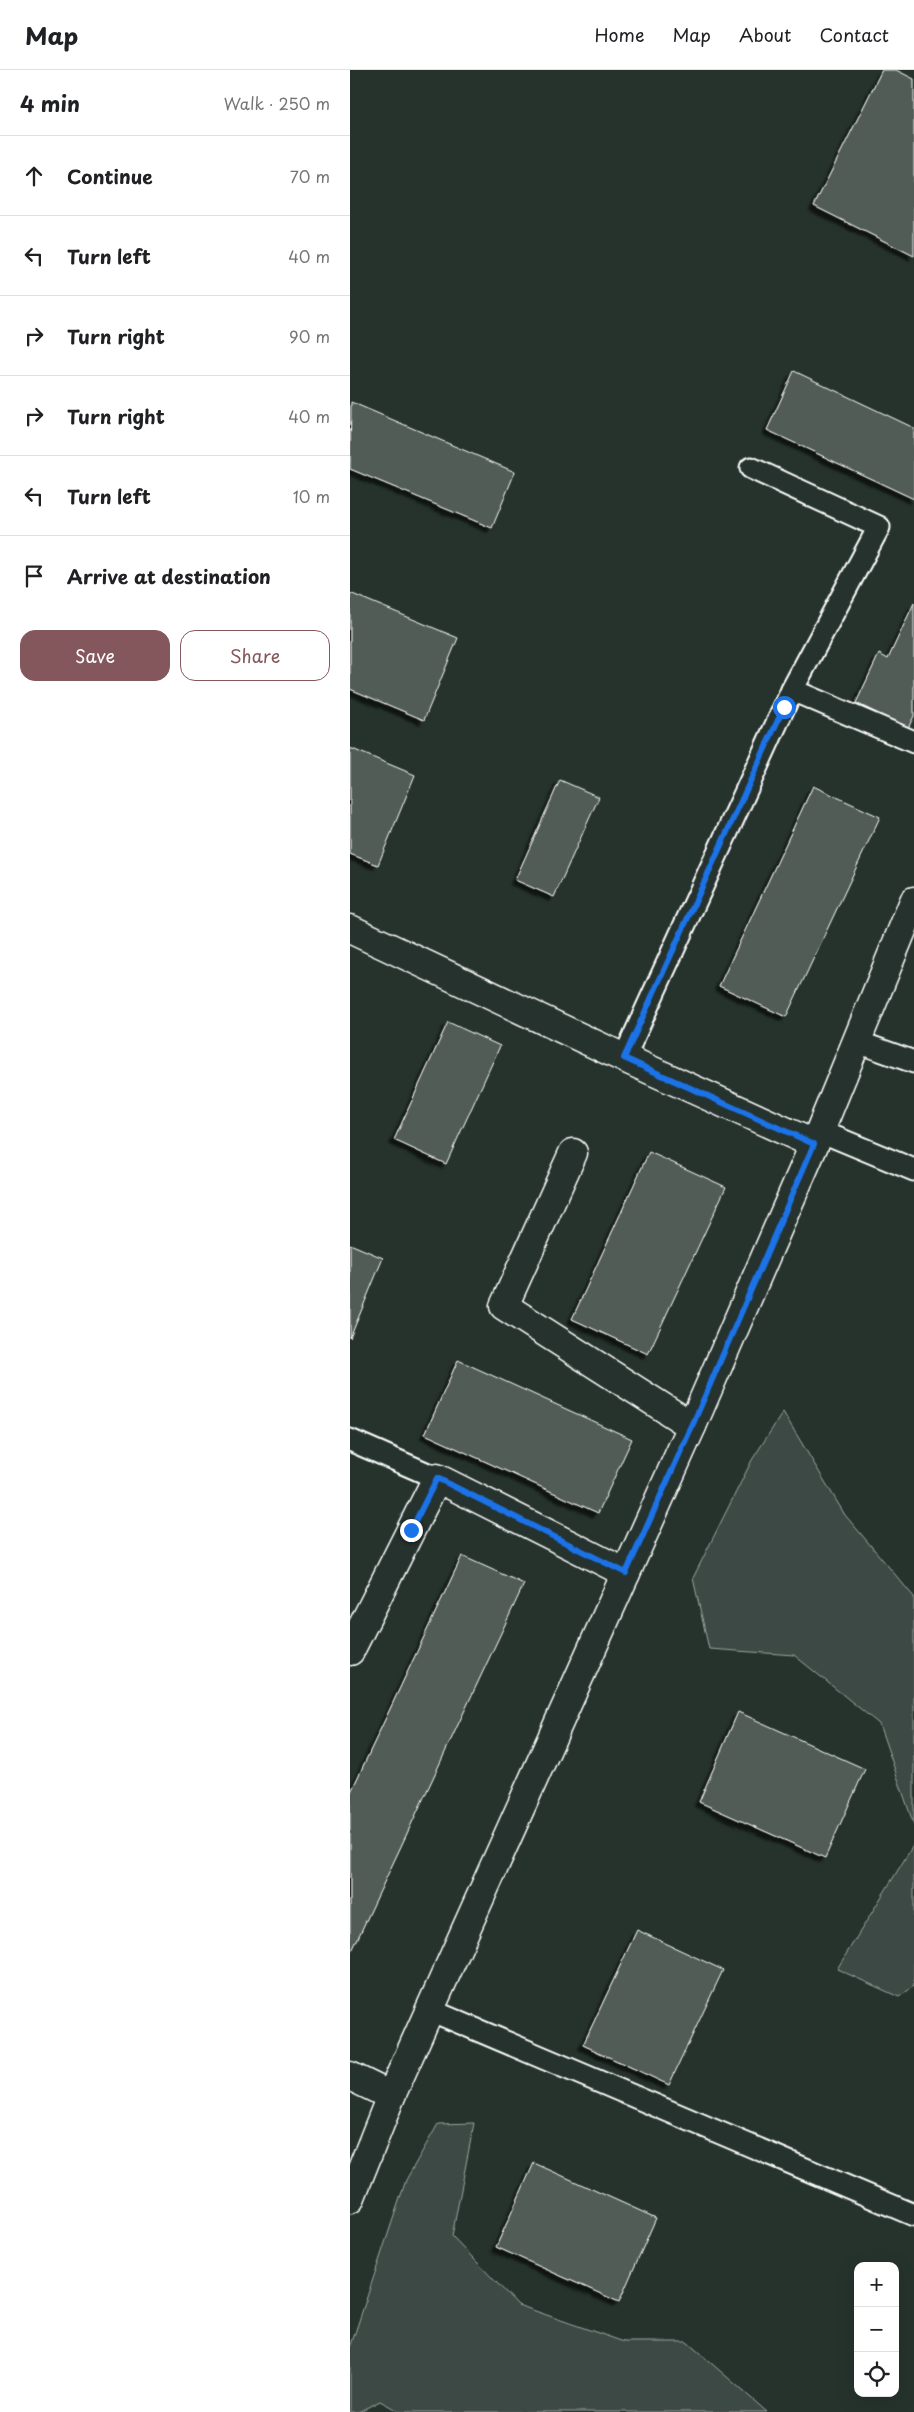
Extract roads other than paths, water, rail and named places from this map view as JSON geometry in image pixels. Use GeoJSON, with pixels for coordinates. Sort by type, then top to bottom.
{"type":"FeatureCollection","features":[{"type":"Feature","properties":{"kind":"street"},"geometry":{"type":"LineString","coordinates":[[350,2199],[391,2096],[692,1426],[817,1138],[855,1041],[914,901]]}},
{"type":"Feature","properties":{"kind":"street"},"geometry":{"type":"LineString","coordinates":[[350,929],[624,1058],[817,1138]]}},
{"type":"Feature","properties":{"kind":"street"},"geometry":{"type":"LineString","coordinates":[[573,1153],[504,1306],[692,1426]]}},
{"type":"Feature","properties":{"kind":"street"},"geometry":{"type":"LineString","coordinates":[[350,1651],[437,1478],[626,1573]]}},
{"type":"Feature","properties":{"kind":"street"},"geometry":{"type":"LineString","coordinates":[[350,2076],[391,2096]]}},
{"type":"Feature","properties":{"kind":"lane"},"geometry":{"type":"LineString","coordinates":[[624,1058],[792,690],[879,526],[751,468]]}},
{"type":"Feature","properties":{"kind":"lane"},"geometry":{"type":"LineString","coordinates":[[792,690],[914,742]]}},
{"type":"Feature","properties":{"kind":"lane"},"geometry":{"type":"LineString","coordinates":[[855,1041],[914,1062]]}},
{"type":"Feature","properties":{"kind":"lane"},"geometry":{"type":"LineString","coordinates":[[817,1138],[914,1170]]}},
{"type":"Feature","properties":{"kind":"lane"},"geometry":{"type":"LineString","coordinates":[[350,1440],[437,1478]]}},
{"type":"Feature","properties":{"kind":"lane"},"geometry":{"type":"LineString","coordinates":[[430,2010],[914,2215]]}}]}
